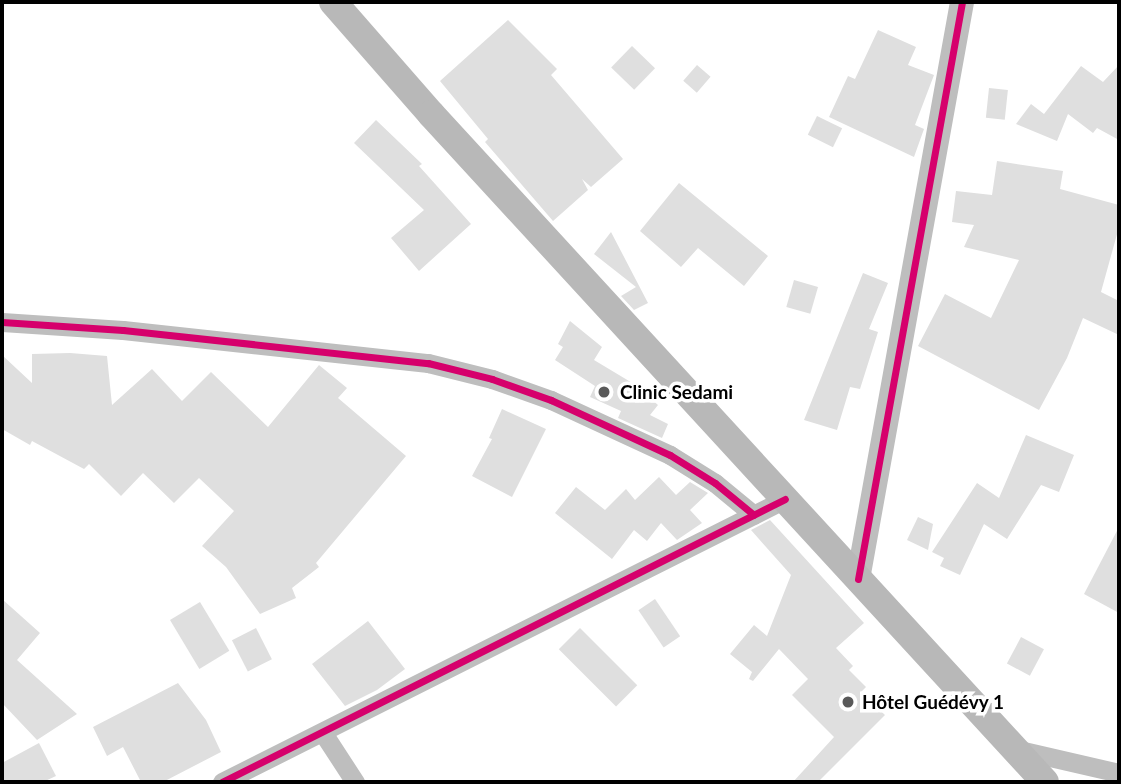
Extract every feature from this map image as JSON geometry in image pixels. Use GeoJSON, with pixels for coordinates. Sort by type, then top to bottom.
{"type":"FeatureCollection","features":[{"type":"Feature","properties":{"kind":"main road"},"geometry":{"type":"LineString","coordinates":[[333,2],[430,114],[1045,782]]}},
{"type":"Feature","properties":{"kind":"street"},"geometry":{"type":"LineString","coordinates":[[858,579],[962,2]]}},
{"type":"Feature","properties":{"kind":"street"},"geometry":{"type":"LineString","coordinates":[[2,321],[123,330],[428,363],[492,379],[551,400],[670,455],[715,483],[754,515]]}},
{"type":"Feature","properties":{"kind":"street"},"geometry":{"type":"LineString","coordinates":[[222,782],[785,499]]}},
{"type":"Feature","properties":{"kind":"street"},"geometry":{"type":"LineString","coordinates":[[323,733],[355,782]]}},
{"type":"Feature","properties":{"kind":"street"},"geometry":{"type":"LineString","coordinates":[[1014,748],[1119,772]]}},
{"type":"Feature","properties":{"kind":"building"},"geometry":{"type":"Polygon","coordinates":[[[508,20],[557,69],[551,75],[623,159],[591,187],[582,179],[588,190],[553,221],[485,142],[488,139],[440,81],[508,20]]]}},
{"type":"Feature","properties":{"kind":"building"},"geometry":{"type":"Polygon","coordinates":[[[878,30],[916,47],[908,65],[934,75],[915,125],[924,129],[914,157],[829,117],[848,76],[855,79],[878,30]]]}},
{"type":"Feature","properties":{"kind":"building"},"geometry":{"type":"Polygon","coordinates":[[[632,46],[655,68],[634,90],[611,68],[632,46]]]}},
{"type":"Feature","properties":{"kind":"building"},"geometry":{"type":"Polygon","coordinates":[[[697,65],[711,77],[697,93],[683,81],[697,65]]]}},
{"type":"Feature","properties":{"kind":"building"},"geometry":{"type":"Polygon","coordinates":[[[1119,65],[1119,140],[1097,128],[1093,133],[1068,114],[1057,141],[1016,124],[1031,104],[1044,114],[1081,66],[1103,82],[1119,65]]]}},
{"type":"Feature","properties":{"kind":"building"},"geometry":{"type":"Polygon","coordinates":[[[989,88],[1008,90],[1005,120],[986,118],[989,88]]]}},
{"type":"Feature","properties":{"kind":"building"},"geometry":{"type":"Polygon","coordinates":[[[817,116],[842,128],[833,147],[808,135],[817,116]]]}},
{"type":"Feature","properties":{"kind":"building"},"geometry":{"type":"Polygon","coordinates":[[[376,120],[422,164],[419,166],[471,224],[419,271],[391,238],[424,210],[354,143],[376,120]]]}},
{"type":"Feature","properties":{"kind":"building"},"geometry":{"type":"Polygon","coordinates":[[[997,161],[1063,171],[1060,189],[1119,205],[1119,227],[1101,292],[1119,301],[1119,335],[1083,318],[1067,358],[1039,410],[918,346],[945,294],[991,318],[1019,260],[964,247],[974,225],[952,222],[956,191],[992,195],[997,161]]]}},
{"type":"Feature","properties":{"kind":"building"},"geometry":{"type":"Polygon","coordinates":[[[679,183],[768,256],[744,286],[698,248],[681,267],[640,231],[679,183]]]}},
{"type":"Feature","properties":{"kind":"building"},"geometry":{"type":"Polygon","coordinates":[[[611,232],[648,303],[634,310],[621,296],[636,287],[594,254],[611,232]]]}},
{"type":"Feature","properties":{"kind":"building"},"geometry":{"type":"Polygon","coordinates":[[[863,273],[888,283],[869,329],[878,332],[860,389],[850,387],[837,430],[804,420],[863,273]]]}},
{"type":"Feature","properties":{"kind":"building"},"geometry":{"type":"Polygon","coordinates":[[[794,280],[818,287],[810,314],[786,307],[794,280]]]}},
{"type":"Feature","properties":{"kind":"building"},"geometry":{"type":"Polygon","coordinates":[[[570,321],[602,347],[594,360],[634,384],[658,405],[650,415],[668,424],[662,438],[618,418],[621,411],[590,397],[595,386],[555,360],[563,347],[558,344],[570,321]]]}},
{"type":"Feature","properties":{"kind":"building"},"geometry":{"type":"Polygon","coordinates":[[[32,354],[107,356],[112,405],[152,369],[182,401],[211,372],[268,427],[319,365],[347,388],[338,398],[406,456],[316,563],[319,567],[292,588],[296,598],[260,614],[226,567],[202,546],[234,511],[199,478],[174,503],[143,473],[121,496],[89,464],[84,469],[32,441],[30,445],[2,429],[2,355],[32,383],[32,354]]]}},
{"type":"Feature","properties":{"kind":"building"},"geometry":{"type":"Polygon","coordinates":[[[502,409],[546,429],[512,497],[472,476],[492,439],[489,438],[502,409]]]}},
{"type":"Feature","properties":{"kind":"building"},"geometry":{"type":"Polygon","coordinates":[[[1026,435],[1074,455],[1059,492],[1041,485],[1007,539],[984,524],[960,575],[940,566],[944,558],[932,552],[977,483],[999,498],[1026,435]]]}},
{"type":"Feature","properties":{"kind":"building"},"geometry":{"type":"Polygon","coordinates":[[[659,477],[676,495],[690,482],[708,493],[690,510],[702,523],[677,540],[661,523],[647,541],[634,530],[612,559],[555,513],[576,487],[605,510],[626,489],[635,500],[659,477]]]}},
{"type":"Feature","properties":{"kind":"building"},"geometry":{"type":"Polygon","coordinates":[[[918,517],[933,524],[928,550],[907,540],[918,517]]]}},
{"type":"Feature","properties":{"kind":"building"},"geometry":{"type":"Polygon","coordinates":[[[770,520],[864,623],[836,648],[853,666],[849,670],[866,687],[861,692],[885,715],[818,782],[793,782],[834,737],[792,695],[808,679],[779,649],[753,681],[749,679],[752,672],[730,654],[754,625],[767,636],[791,575],[751,530],[770,520]]]}},
{"type":"Feature","properties":{"kind":"building"},"geometry":{"type":"Polygon","coordinates":[[[1119,527],[1119,613],[1084,594],[1119,527]]]}},
{"type":"Feature","properties":{"kind":"building"},"geometry":{"type":"Polygon","coordinates":[[[2,599],[40,633],[17,660],[77,714],[37,740],[2,703],[2,599]]]}},
{"type":"Feature","properties":{"kind":"building"},"geometry":{"type":"Polygon","coordinates":[[[655,599],[680,636],[664,647],[638,610],[655,599]]]}},
{"type":"Feature","properties":{"kind":"building"},"geometry":{"type":"Polygon","coordinates":[[[200,602],[229,651],[199,669],[170,620],[200,602]]]}},
{"type":"Feature","properties":{"kind":"building"},"geometry":{"type":"Polygon","coordinates":[[[368,621],[405,669],[377,690],[345,706],[312,664],[368,621]]]}},
{"type":"Feature","properties":{"kind":"building"},"geometry":{"type":"Polygon","coordinates":[[[256,628],[272,659],[248,671],[232,640],[256,628]]]}},
{"type":"Feature","properties":{"kind":"building"},"geometry":{"type":"Polygon","coordinates":[[[580,628],[637,685],[616,706],[559,649],[580,628]]]}},
{"type":"Feature","properties":{"kind":"building"},"geometry":{"type":"Polygon","coordinates":[[[1021,637],[1044,649],[1030,676],[1007,663],[1021,637]]]}},
{"type":"Feature","properties":{"kind":"building"},"geometry":{"type":"Polygon","coordinates":[[[178,683],[206,720],[221,752],[163,782],[141,782],[123,747],[107,756],[93,727],[178,683]]]}},
{"type":"Feature","properties":{"kind":"building"},"geometry":{"type":"Polygon","coordinates":[[[39,743],[56,776],[43,782],[2,782],[2,763],[39,743]]]}},
{"type":"Feature","properties":{"kind":"cycle path"},"geometry":{"type":"LineString","coordinates":[[858,579],[962,2]]}},
{"type":"Feature","properties":{"kind":"cycle path"},"geometry":{"type":"LineString","coordinates":[[2,322],[123,330],[428,363],[492,379],[551,400],[670,455],[715,483],[754,515]]}},
{"type":"Feature","properties":{"kind":"cycle path"},"geometry":{"type":"LineString","coordinates":[[222,782],[785,499]]}},
{"type":"Feature","properties":{"kind":"place","name":"Clinic Sedami"},"geometry":{"type":"Point","coordinates":[604,392]}},
{"type":"Feature","properties":{"kind":"place","name":"Hôtel Guédévy 1"},"geometry":{"type":"Point","coordinates":[848,702]}}]}
